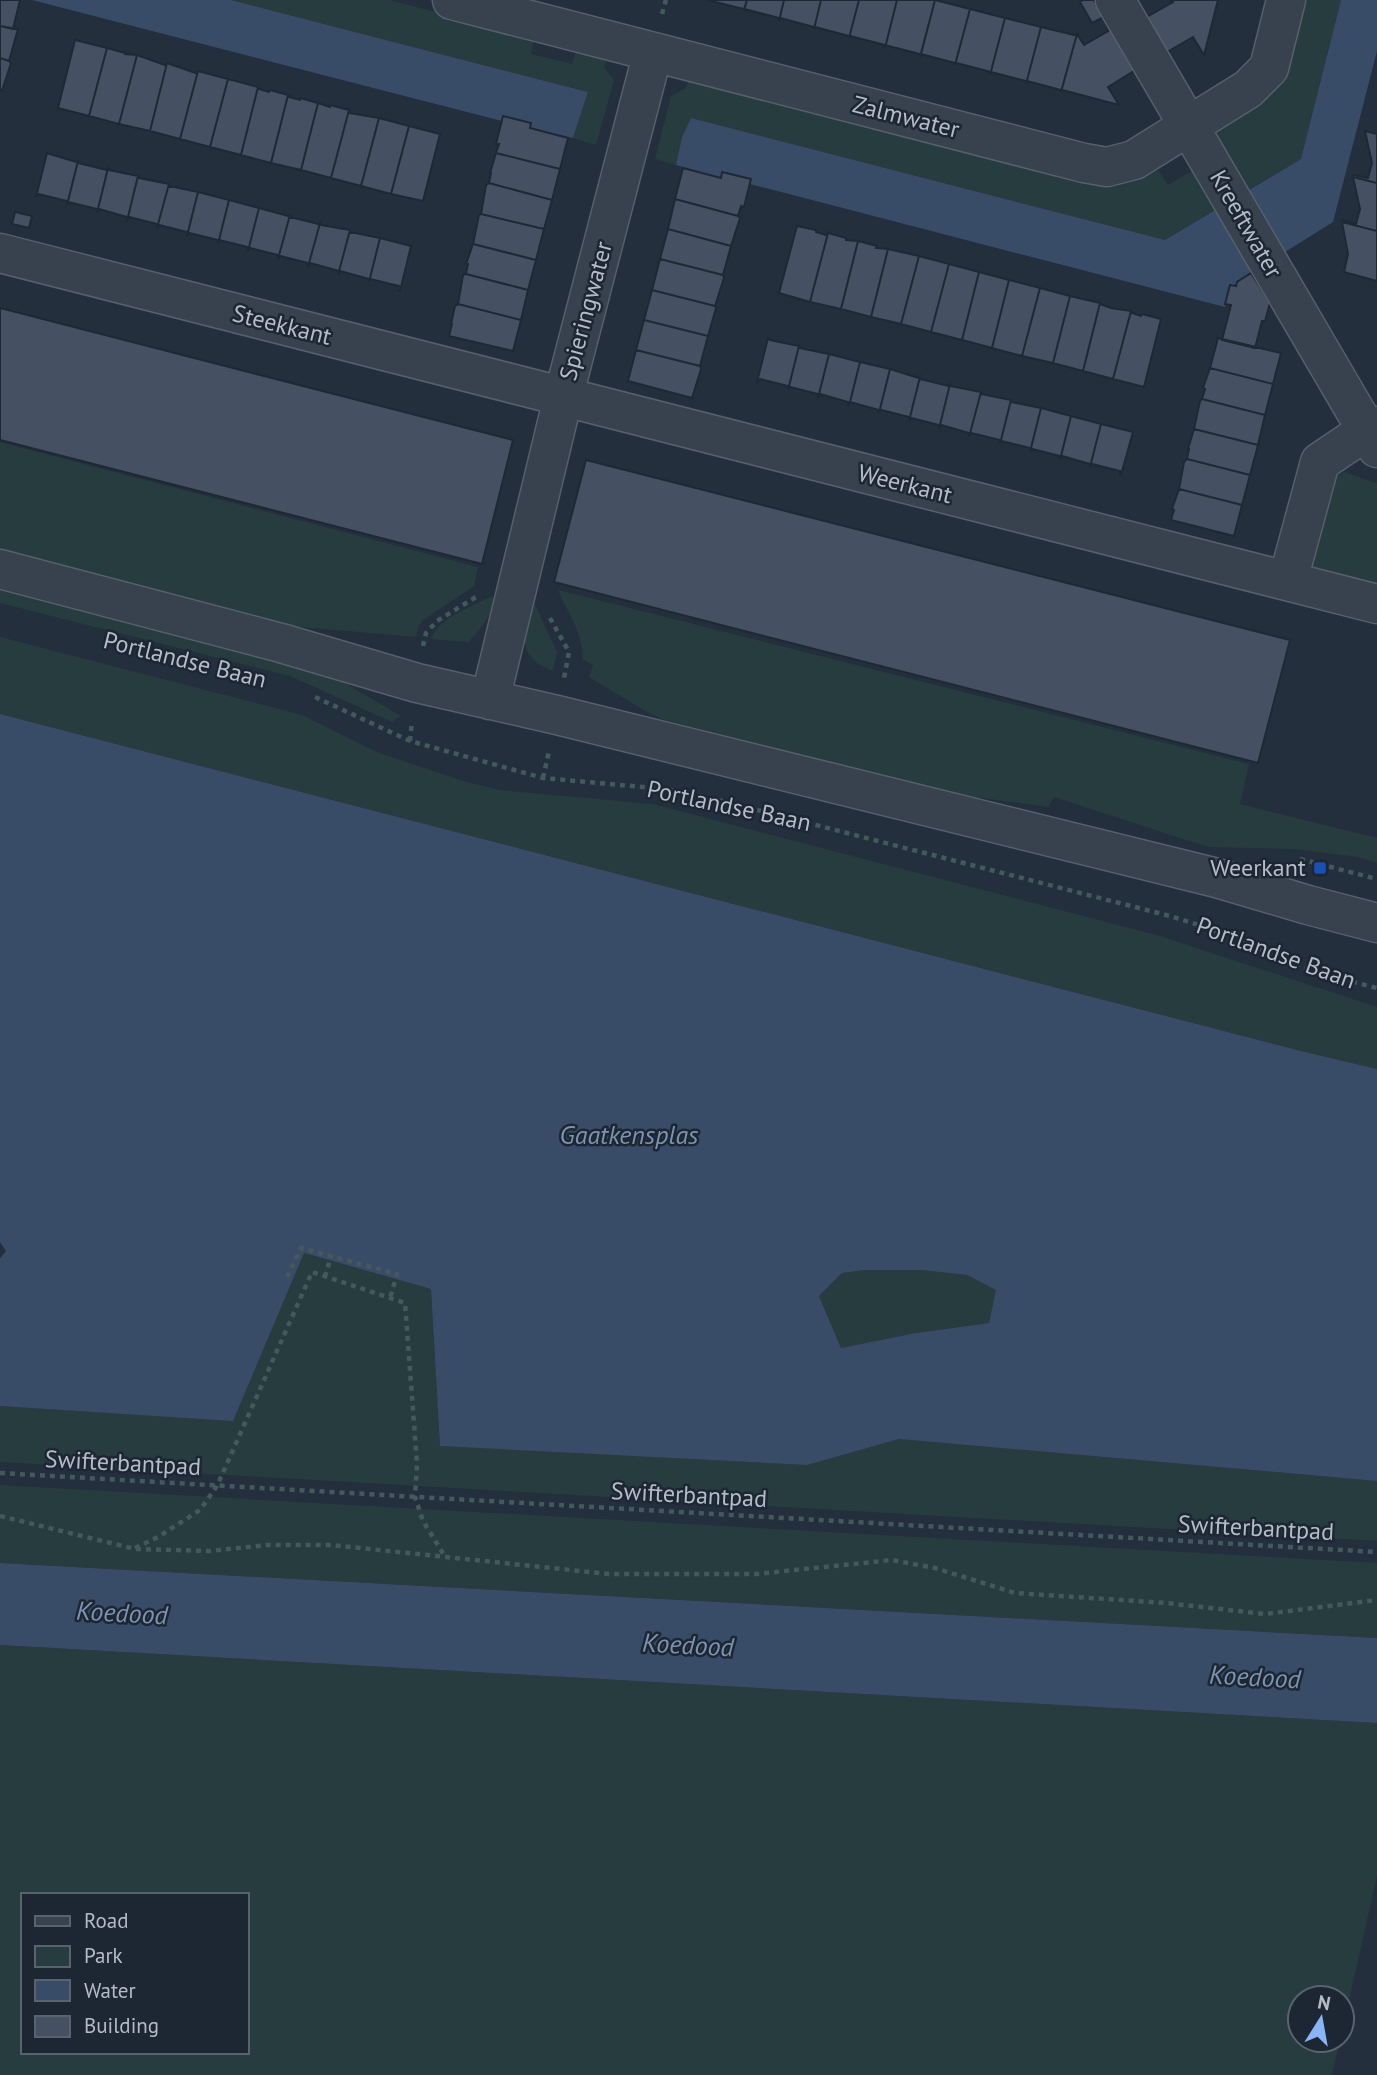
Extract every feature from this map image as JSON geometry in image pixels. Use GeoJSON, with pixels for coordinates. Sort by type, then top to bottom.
{"type":"FeatureCollection","features":[{"type":"Feature","properties":{"kind":"street","name":"Zalmwater"},"geometry":{"type":"LineString","coordinates":[[452,0],[1107,167],[1134,160],[1248,89],[1269,68],[1286,0]]}},
{"type":"Feature","properties":{"kind":"street","name":"Kreeftwater"},"geometry":{"type":"LineString","coordinates":[[1115,0],[1374,435]]}},
{"type":"Feature","properties":{"kind":"street","name":"Spieringwater"},"geometry":{"type":"LineString","coordinates":[[491,700],[563,398],[653,52]]}},
{"type":"Feature","properties":{"kind":"street","name":"Steekkant"},"geometry":{"type":"LineString","coordinates":[[0,253],[563,398]]}},
{"type":"Feature","properties":{"kind":"street","name":"Weerkant"},"geometry":{"type":"LineString","coordinates":[[563,398],[1377,604]]}},
{"type":"Feature","properties":{"kind":"street"},"geometry":{"type":"LineString","coordinates":[[1288,580],[1320,461],[1374,435]]}},
{"type":"Feature","properties":{"kind":"street","name":"Portlandse Baan"},"geometry":{"type":"LineString","coordinates":[[0,569],[268,639],[417,683],[1217,877],[1377,923]]}},
{"type":"Feature","properties":{"kind":"path"},"geometry":{"type":"LineString","coordinates":[[410,741],[426,633],[437,621],[522,569]]}},
{"type":"Feature","properties":{"kind":"path","name":"Portlandse Baan"},"geometry":{"type":"LineString","coordinates":[[310,694],[410,741],[542,778],[695,794],[1042,881],[1170,915],[1318,973],[1377,988]]}},
{"type":"Feature","properties":{"kind":"path"},"geometry":{"type":"LineString","coordinates":[[287,1277],[300,1248],[397,1275],[390,1298]]}},
{"type":"Feature","properties":{"kind":"path"},"geometry":{"type":"LineString","coordinates":[[325,1277],[331,1256]]}},
{"type":"Feature","properties":{"kind":"path"},"geometry":{"type":"LineString","coordinates":[[135,1549],[200,1510],[217,1486],[312,1272],[405,1303],[416,1464],[415,1497],[423,1521],[444,1555]]}},
{"type":"Feature","properties":{"kind":"path","name":"Swifterbantpad"},"geometry":{"type":"LineString","coordinates":[[0,1473],[1377,1552]]}},
{"type":"Feature","properties":{"kind":"path"},"geometry":{"type":"LineString","coordinates":[[0,1516],[135,1549],[210,1551],[268,1545],[331,1545],[609,1574],[756,1574],[892,1560],[935,1568],[1015,1593],[1166,1603],[1265,1614],[1377,1600]]}},
{"type":"Feature","properties":{"kind":"green space"},"geometry":{"type":"Polygon","coordinates":[[[231,0],[390,0],[534,38],[531,54],[572,64],[577,48],[607,56],[604,67],[614,80],[596,145],[573,138],[588,92],[231,0]]]}},
{"type":"Feature","properties":{"kind":"green space"},"geometry":{"type":"Polygon","coordinates":[[[1300,0],[1341,0],[1301,159],[1246,191],[1211,129],[1300,0]]]}},
{"type":"Feature","properties":{"kind":"green space"},"geometry":{"type":"Polygon","coordinates":[[[690,77],[1154,163],[1168,185],[1194,170],[1217,209],[1165,240],[691,118],[682,137],[676,165],[655,159],[671,96],[686,88],[690,77]]]}},
{"type":"Feature","properties":{"kind":"green space"},"geometry":{"type":"Polygon","coordinates":[[[0,442],[478,567],[474,586],[423,620],[416,637],[289,626],[0,551],[0,442]]]}},
{"type":"Feature","properties":{"kind":"green space"},"geometry":{"type":"Polygon","coordinates":[[[1344,472],[1376,483],[1377,481],[1377,584],[1321,572],[1313,566],[1312,559],[1332,479],[1344,472]]]}},
{"type":"Feature","properties":{"kind":"green space"},"geometry":{"type":"Polygon","coordinates":[[[0,590],[309,669],[338,679],[401,716],[392,722],[290,676],[0,603],[0,590]]]}},
{"type":"Feature","properties":{"kind":"green space"},"geometry":{"type":"Polygon","coordinates":[[[558,590],[1249,764],[1240,804],[1377,838],[1377,863],[1358,857],[1295,849],[1208,847],[1054,797],[1048,807],[953,794],[662,719],[589,677],[593,665],[582,659],[578,633],[558,590]]]}},
{"type":"Feature","properties":{"kind":"green space"},"geometry":{"type":"Polygon","coordinates":[[[492,596],[495,600],[488,617],[468,642],[431,639],[448,619],[492,596]]]}},
{"type":"Feature","properties":{"kind":"green space"},"geometry":{"type":"Polygon","coordinates":[[[531,596],[557,652],[553,671],[540,665],[527,650],[525,631],[531,596]]]}},
{"type":"Feature","properties":{"kind":"green space"},"geometry":{"type":"Polygon","coordinates":[[[0,637],[302,715],[377,752],[463,781],[499,790],[653,804],[1160,936],[1377,1007],[1377,1069],[0,714],[0,637]]]}},
{"type":"Feature","properties":{"kind":"green space"},"geometry":{"type":"Polygon","coordinates":[[[303,1253],[431,1289],[440,1445],[806,1465],[899,1439],[1377,1481],[1377,1541],[0,1462],[0,1406],[233,1420],[303,1253]]]}},
{"type":"Feature","properties":{"kind":"green space"},"geometry":{"type":"Polygon","coordinates":[[[865,1270],[921,1270],[967,1275],[997,1290],[989,1323],[916,1333],[841,1348],[819,1296],[842,1273],[865,1270]]]}},
{"type":"Feature","properties":{"kind":"green space"},"geometry":{"type":"Polygon","coordinates":[[[0,1485],[1377,1563],[1377,1638],[0,1563],[0,1485]]]}},
{"type":"Feature","properties":{"kind":"green space"},"geometry":{"type":"Polygon","coordinates":[[[0,1645],[1377,1723],[1377,1876],[1353,1984],[1286,1984],[1286,2054],[1337,2054],[1332,2075],[0,2075],[0,1645]]]}},
{"type":"Feature","properties":{"kind":"water"},"geometry":{"type":"Polygon","coordinates":[[[32,0],[231,0],[588,92],[573,138],[530,128],[531,123],[503,116],[502,121],[32,0]]]}},
{"type":"Feature","properties":{"kind":"water"},"geometry":{"type":"Polygon","coordinates":[[[1341,0],[1377,0],[1377,51],[1333,222],[1237,282],[1236,286],[1230,285],[1225,307],[750,184],[750,179],[723,172],[721,178],[676,165],[682,137],[691,118],[1165,240],[1301,159],[1341,0]]]}},
{"type":"Feature","properties":{"kind":"water","name":"Gaatkensplas"},"geometry":{"type":"Polygon","coordinates":[[[0,714],[1377,1069],[1377,1481],[899,1439],[807,1465],[440,1446],[431,1289],[304,1253],[233,1421],[0,1406],[0,1258],[6,1251],[0,1242],[0,714]],[[865,1270],[842,1273],[819,1296],[841,1348],[916,1333],[989,1323],[996,1290],[967,1275],[921,1270],[865,1270]]]}},
{"type":"Feature","properties":{"kind":"water","name":"Koedood"},"geometry":{"type":"Polygon","coordinates":[[[0,1563],[1377,1638],[1377,1723],[0,1645],[0,1563]]]}},
{"type":"Feature","properties":{"kind":"building"},"geometry":{"type":"Polygon","coordinates":[[[0,0],[20,0],[13,29],[0,26],[0,0]]]}},
{"type":"Feature","properties":{"kind":"building"},"geometry":{"type":"Polygon","coordinates":[[[707,0],[747,0],[744,11],[707,0]]]}},
{"type":"Feature","properties":{"kind":"building"},"geometry":{"type":"Polygon","coordinates":[[[747,0],[784,0],[779,21],[779,18],[744,9],[747,0]]]}},
{"type":"Feature","properties":{"kind":"building"},"geometry":{"type":"Polygon","coordinates":[[[784,0],[821,0],[814,29],[780,18],[779,21],[784,0]]]}},
{"type":"Feature","properties":{"kind":"building"},"geometry":{"type":"Polygon","coordinates":[[[821,0],[859,0],[849,38],[815,27],[814,29],[821,0]]]}},
{"type":"Feature","properties":{"kind":"building"},"geometry":{"type":"Polygon","coordinates":[[[859,0],[897,0],[885,48],[885,45],[850,36],[849,38],[859,0]]]}},
{"type":"Feature","properties":{"kind":"building"},"geometry":{"type":"Polygon","coordinates":[[[897,0],[935,0],[920,57],[920,54],[886,45],[897,0]]]}},
{"type":"Feature","properties":{"kind":"building"},"geometry":{"type":"Polygon","coordinates":[[[935,0],[970,9],[955,65],[921,54],[935,0]]]}},
{"type":"Feature","properties":{"kind":"building"},"geometry":{"type":"Polygon","coordinates":[[[1094,0],[1104,17],[1092,23],[1080,2],[1094,0]]]}},
{"type":"Feature","properties":{"kind":"building"},"geometry":{"type":"Polygon","coordinates":[[[1171,0],[1218,0],[1204,55],[1193,37],[1167,52],[1145,18],[1173,2],[1171,0]]]}},
{"type":"Feature","properties":{"kind":"building"},"geometry":{"type":"Polygon","coordinates":[[[970,9],[1005,18],[991,72],[956,63],[955,65],[970,9]]]}},
{"type":"Feature","properties":{"kind":"building"},"geometry":{"type":"Polygon","coordinates":[[[1005,18],[1041,27],[1026,84],[1026,81],[991,72],[990,75],[1005,18]]]}},
{"type":"Feature","properties":{"kind":"building"},"geometry":{"type":"Polygon","coordinates":[[[0,26],[18,29],[9,61],[0,58],[0,26]]]}},
{"type":"Feature","properties":{"kind":"building"},"geometry":{"type":"Polygon","coordinates":[[[1041,27],[1077,34],[1061,92],[1027,81],[1026,84],[1041,27]]]}},
{"type":"Feature","properties":{"kind":"building"},"geometry":{"type":"Polygon","coordinates":[[[1110,27],[1137,73],[1134,71],[1108,87],[1119,105],[1062,90],[1061,92],[1077,34],[1084,45],[1110,30],[1110,27]]]}},
{"type":"Feature","properties":{"kind":"building"},"geometry":{"type":"Polygon","coordinates":[[[75,40],[107,48],[89,116],[58,108],[75,40]]]}},
{"type":"Feature","properties":{"kind":"building"},"geometry":{"type":"Polygon","coordinates":[[[107,48],[137,55],[119,124],[89,116],[107,48]]]}},
{"type":"Feature","properties":{"kind":"building"},"geometry":{"type":"Polygon","coordinates":[[[137,55],[165,65],[167,63],[150,131],[119,124],[137,55]]]}},
{"type":"Feature","properties":{"kind":"building"},"geometry":{"type":"Polygon","coordinates":[[[0,58],[11,63],[2,91],[0,90],[0,58]]]}},
{"type":"Feature","properties":{"kind":"building"},"geometry":{"type":"Polygon","coordinates":[[[167,63],[195,73],[198,71],[180,139],[150,131],[167,63]]]}},
{"type":"Feature","properties":{"kind":"building"},"geometry":{"type":"Polygon","coordinates":[[[198,71],[228,79],[210,147],[180,139],[198,71]]]}},
{"type":"Feature","properties":{"kind":"building"},"geometry":{"type":"Polygon","coordinates":[[[228,79],[258,87],[241,155],[210,147],[228,79]]]}},
{"type":"Feature","properties":{"kind":"building"},"geometry":{"type":"Polygon","coordinates":[[[258,87],[288,95],[271,163],[241,155],[258,87]]]}},
{"type":"Feature","properties":{"kind":"building"},"geometry":{"type":"Polygon","coordinates":[[[288,95],[318,103],[301,170],[271,163],[288,95]]]}},
{"type":"Feature","properties":{"kind":"building"},"geometry":{"type":"Polygon","coordinates":[[[318,103],[349,110],[331,178],[301,170],[318,103]]]}},
{"type":"Feature","properties":{"kind":"building"},"geometry":{"type":"Polygon","coordinates":[[[349,110],[350,113],[379,118],[361,186],[331,178],[349,110]]]}},
{"type":"Feature","properties":{"kind":"building"},"geometry":{"type":"Polygon","coordinates":[[[503,116],[531,123],[530,128],[568,138],[560,169],[496,153],[503,116]]]}},
{"type":"Feature","properties":{"kind":"building"},"geometry":{"type":"Polygon","coordinates":[[[379,118],[409,126],[391,194],[361,186],[379,118]]]}},
{"type":"Feature","properties":{"kind":"building"},"geometry":{"type":"Polygon","coordinates":[[[409,126],[440,134],[423,201],[391,194],[409,126]]]}},
{"type":"Feature","properties":{"kind":"building"},"geometry":{"type":"Polygon","coordinates":[[[1365,131],[1377,134],[1377,183],[1353,177],[1368,178],[1372,163],[1365,131]]]}},
{"type":"Feature","properties":{"kind":"building"},"geometry":{"type":"Polygon","coordinates":[[[47,153],[78,161],[67,205],[67,201],[38,194],[36,197],[47,153]]]}},
{"type":"Feature","properties":{"kind":"building"},"geometry":{"type":"Polygon","coordinates":[[[496,153],[560,169],[552,200],[489,183],[496,153]]]}},
{"type":"Feature","properties":{"kind":"building"},"geometry":{"type":"Polygon","coordinates":[[[78,161],[107,170],[108,168],[97,213],[97,209],[68,202],[67,205],[78,161]]]}},
{"type":"Feature","properties":{"kind":"building"},"geometry":{"type":"Polygon","coordinates":[[[108,168],[138,176],[127,221],[127,217],[99,209],[97,213],[108,168]]]}},
{"type":"Feature","properties":{"kind":"building"},"geometry":{"type":"Polygon","coordinates":[[[683,168],[721,178],[722,172],[751,179],[744,207],[741,206],[738,216],[675,199],[683,168]]]}},
{"type":"Feature","properties":{"kind":"building"},"geometry":{"type":"Polygon","coordinates":[[[138,176],[169,184],[157,228],[157,224],[129,217],[127,221],[138,176]]]}},
{"type":"Feature","properties":{"kind":"building"},"geometry":{"type":"Polygon","coordinates":[[[1353,177],[1377,183],[1377,231],[1342,222],[1356,224],[1360,209],[1353,177]]]}},
{"type":"Feature","properties":{"kind":"building"},"geometry":{"type":"Polygon","coordinates":[[[489,183],[552,200],[544,229],[481,214],[486,185],[489,183]]]}},
{"type":"Feature","properties":{"kind":"building"},"geometry":{"type":"Polygon","coordinates":[[[169,184],[198,192],[187,236],[187,232],[159,225],[157,228],[169,184]]]}},
{"type":"Feature","properties":{"kind":"building"},"geometry":{"type":"Polygon","coordinates":[[[198,192],[229,200],[218,244],[218,240],[189,233],[187,236],[198,192]]]}},
{"type":"Feature","properties":{"kind":"building"},"geometry":{"type":"Polygon","coordinates":[[[675,199],[738,216],[740,218],[731,246],[668,229],[675,199]]]}},
{"type":"Feature","properties":{"kind":"building"},"geometry":{"type":"Polygon","coordinates":[[[229,200],[259,208],[248,251],[248,247],[219,240],[229,200]]]}},
{"type":"Feature","properties":{"kind":"building"},"geometry":{"type":"Polygon","coordinates":[[[259,208],[290,215],[278,259],[278,255],[250,248],[248,251],[259,208]]]}},
{"type":"Feature","properties":{"kind":"building"},"geometry":{"type":"Polygon","coordinates":[[[15,212],[32,216],[29,228],[12,224],[15,212]]]}},
{"type":"Feature","properties":{"kind":"building"},"geometry":{"type":"Polygon","coordinates":[[[481,214],[544,229],[536,260],[473,244],[481,214]]]}},
{"type":"Feature","properties":{"kind":"building"},"geometry":{"type":"Polygon","coordinates":[[[290,215],[320,223],[308,267],[308,263],[280,256],[278,259],[290,215]]]}},
{"type":"Feature","properties":{"kind":"building"},"geometry":{"type":"Polygon","coordinates":[[[1342,222],[1377,231],[1377,281],[1344,272],[1348,254],[1342,222]]]}},
{"type":"Feature","properties":{"kind":"building"},"geometry":{"type":"Polygon","coordinates":[[[320,223],[350,230],[338,275],[339,271],[310,263],[308,267],[320,223]]]}},
{"type":"Feature","properties":{"kind":"building"},"geometry":{"type":"Polygon","coordinates":[[[797,226],[826,235],[828,233],[810,302],[779,293],[797,226]]]}},
{"type":"Feature","properties":{"kind":"building"},"geometry":{"type":"Polygon","coordinates":[[[668,229],[731,246],[723,275],[660,259],[668,229]]]}},
{"type":"Feature","properties":{"kind":"building"},"geometry":{"type":"Polygon","coordinates":[[[350,230],[380,238],[369,282],[369,279],[340,271],[338,275],[350,230]]]}},
{"type":"Feature","properties":{"kind":"building"},"geometry":{"type":"Polygon","coordinates":[[[828,233],[846,240],[858,241],[841,309],[810,302],[828,233]]]}},
{"type":"Feature","properties":{"kind":"building"},"geometry":{"type":"Polygon","coordinates":[[[380,238],[411,246],[400,291],[399,286],[370,279],[369,282],[380,238]]]}},
{"type":"Feature","properties":{"kind":"building"},"geometry":{"type":"Polygon","coordinates":[[[858,241],[877,246],[876,248],[888,249],[871,317],[841,309],[858,241]]]}},
{"type":"Feature","properties":{"kind":"building"},"geometry":{"type":"Polygon","coordinates":[[[473,244],[536,260],[528,290],[466,274],[466,264],[473,244]]]}},
{"type":"Feature","properties":{"kind":"building"},"geometry":{"type":"Polygon","coordinates":[[[888,249],[919,256],[901,324],[871,317],[888,249]]]}},
{"type":"Feature","properties":{"kind":"building"},"geometry":{"type":"Polygon","coordinates":[[[919,256],[949,264],[931,332],[901,324],[919,256]]]}},
{"type":"Feature","properties":{"kind":"building"},"geometry":{"type":"Polygon","coordinates":[[[660,259],[723,275],[715,306],[652,290],[660,259]]]}},
{"type":"Feature","properties":{"kind":"building"},"geometry":{"type":"Polygon","coordinates":[[[949,264],[979,272],[962,340],[931,332],[949,264]]]}},
{"type":"Feature","properties":{"kind":"building"},"geometry":{"type":"Polygon","coordinates":[[[979,272],[1009,280],[992,348],[962,340],[979,272]]]}},
{"type":"Feature","properties":{"kind":"building"},"geometry":{"type":"Polygon","coordinates":[[[1251,273],[1270,303],[1255,348],[1222,340],[1231,305],[1225,304],[1230,285],[1236,286],[1237,282],[1251,273]]]}},
{"type":"Feature","properties":{"kind":"building"},"geometry":{"type":"Polygon","coordinates":[[[463,275],[528,290],[521,320],[458,304],[463,275]]]}},
{"type":"Feature","properties":{"kind":"building"},"geometry":{"type":"Polygon","coordinates":[[[1009,280],[1040,288],[1022,356],[992,348],[1009,280]]]}},
{"type":"Feature","properties":{"kind":"building"},"geometry":{"type":"Polygon","coordinates":[[[1040,288],[1070,296],[1053,363],[1022,356],[1040,288]]]}},
{"type":"Feature","properties":{"kind":"building"},"geometry":{"type":"Polygon","coordinates":[[[652,290],[715,306],[708,336],[644,320],[652,290]]]}},
{"type":"Feature","properties":{"kind":"building"},"geometry":{"type":"Polygon","coordinates":[[[1070,296],[1100,303],[1083,371],[1053,363],[1070,296]]]}},
{"type":"Feature","properties":{"kind":"building"},"geometry":{"type":"Polygon","coordinates":[[[1100,303],[1131,311],[1113,379],[1083,371],[1100,303]]]}},
{"type":"Feature","properties":{"kind":"building"},"geometry":{"type":"Polygon","coordinates":[[[458,304],[521,320],[513,351],[449,336],[455,306],[458,304]]]}},
{"type":"Feature","properties":{"kind":"building"},"geometry":{"type":"Polygon","coordinates":[[[0,308],[513,440],[482,564],[0,440],[0,308]]]}},
{"type":"Feature","properties":{"kind":"building"},"geometry":{"type":"Polygon","coordinates":[[[1131,311],[1141,316],[1142,314],[1161,319],[1144,387],[1113,379],[1131,311]]]}},
{"type":"Feature","properties":{"kind":"building"},"geometry":{"type":"Polygon","coordinates":[[[644,320],[708,336],[700,366],[636,350],[644,320]]]}},
{"type":"Feature","properties":{"kind":"building"},"geometry":{"type":"Polygon","coordinates":[[[768,338],[799,346],[788,390],[788,386],[760,379],[757,382],[768,338]]]}},
{"type":"Feature","properties":{"kind":"building"},"geometry":{"type":"Polygon","coordinates":[[[1218,338],[1281,353],[1273,384],[1210,368],[1218,338]]]}},
{"type":"Feature","properties":{"kind":"building"},"geometry":{"type":"Polygon","coordinates":[[[799,346],[829,354],[818,398],[818,394],[790,387],[788,390],[799,346]]]}},
{"type":"Feature","properties":{"kind":"building"},"geometry":{"type":"Polygon","coordinates":[[[636,350],[700,366],[692,398],[628,381],[636,350]]]}},
{"type":"Feature","properties":{"kind":"building"},"geometry":{"type":"Polygon","coordinates":[[[829,354],[860,362],[849,406],[848,402],[820,394],[818,398],[829,354]]]}},
{"type":"Feature","properties":{"kind":"building"},"geometry":{"type":"Polygon","coordinates":[[[860,362],[890,369],[879,413],[879,410],[850,402],[860,362]]]}},
{"type":"Feature","properties":{"kind":"building"},"geometry":{"type":"Polygon","coordinates":[[[1210,368],[1273,384],[1265,415],[1202,399],[1210,368]]]}},
{"type":"Feature","properties":{"kind":"building"},"geometry":{"type":"Polygon","coordinates":[[[890,369],[920,377],[909,421],[909,417],[881,410],[879,413],[890,369]]]}},
{"type":"Feature","properties":{"kind":"building"},"geometry":{"type":"Polygon","coordinates":[[[920,377],[949,386],[950,384],[939,429],[939,425],[911,418],[909,421],[920,377]]]}},
{"type":"Feature","properties":{"kind":"building"},"geometry":{"type":"Polygon","coordinates":[[[950,384],[981,392],[969,437],[969,433],[941,425],[939,429],[950,384]]]}},
{"type":"Feature","properties":{"kind":"building"},"geometry":{"type":"Polygon","coordinates":[[[981,392],[1011,400],[1000,444],[1000,440],[971,433],[969,437],[981,392]]]}},
{"type":"Feature","properties":{"kind":"building"},"geometry":{"type":"Polygon","coordinates":[[[1202,399],[1265,415],[1258,445],[1194,429],[1202,399]]]}},
{"type":"Feature","properties":{"kind":"building"},"geometry":{"type":"Polygon","coordinates":[[[1011,400],[1041,408],[1030,452],[1030,448],[1001,441],[1000,444],[1011,400]]]}},
{"type":"Feature","properties":{"kind":"building"},"geometry":{"type":"Polygon","coordinates":[[[1041,408],[1071,416],[1060,460],[1060,456],[1032,449],[1030,452],[1041,408]]]}},
{"type":"Feature","properties":{"kind":"building"},"geometry":{"type":"Polygon","coordinates":[[[1071,416],[1101,424],[1090,467],[1090,464],[1062,456],[1060,460],[1071,416]]]}},
{"type":"Feature","properties":{"kind":"building"},"geometry":{"type":"Polygon","coordinates":[[[1101,424],[1133,432],[1121,475],[1120,471],[1092,464],[1090,467],[1101,424]]]}},
{"type":"Feature","properties":{"kind":"building"},"geometry":{"type":"Polygon","coordinates":[[[1194,429],[1258,445],[1250,475],[1187,459],[1194,429]]]}},
{"type":"Feature","properties":{"kind":"building"},"geometry":{"type":"Polygon","coordinates":[[[1187,459],[1250,475],[1242,505],[1179,489],[1184,462],[1187,459]]]}},
{"type":"Feature","properties":{"kind":"building"},"geometry":{"type":"Polygon","coordinates":[[[586,460],[1290,640],[1258,763],[554,582],[586,460]]]}},
{"type":"Feature","properties":{"kind":"building"},"geometry":{"type":"Polygon","coordinates":[[[1179,489],[1242,505],[1234,536],[1171,520],[1179,489]]]}},
{"type":"Feature","properties":{"kind":"place","name":"Weerkant"},"geometry":{"type":"Point","coordinates":[1320,868]}}]}
